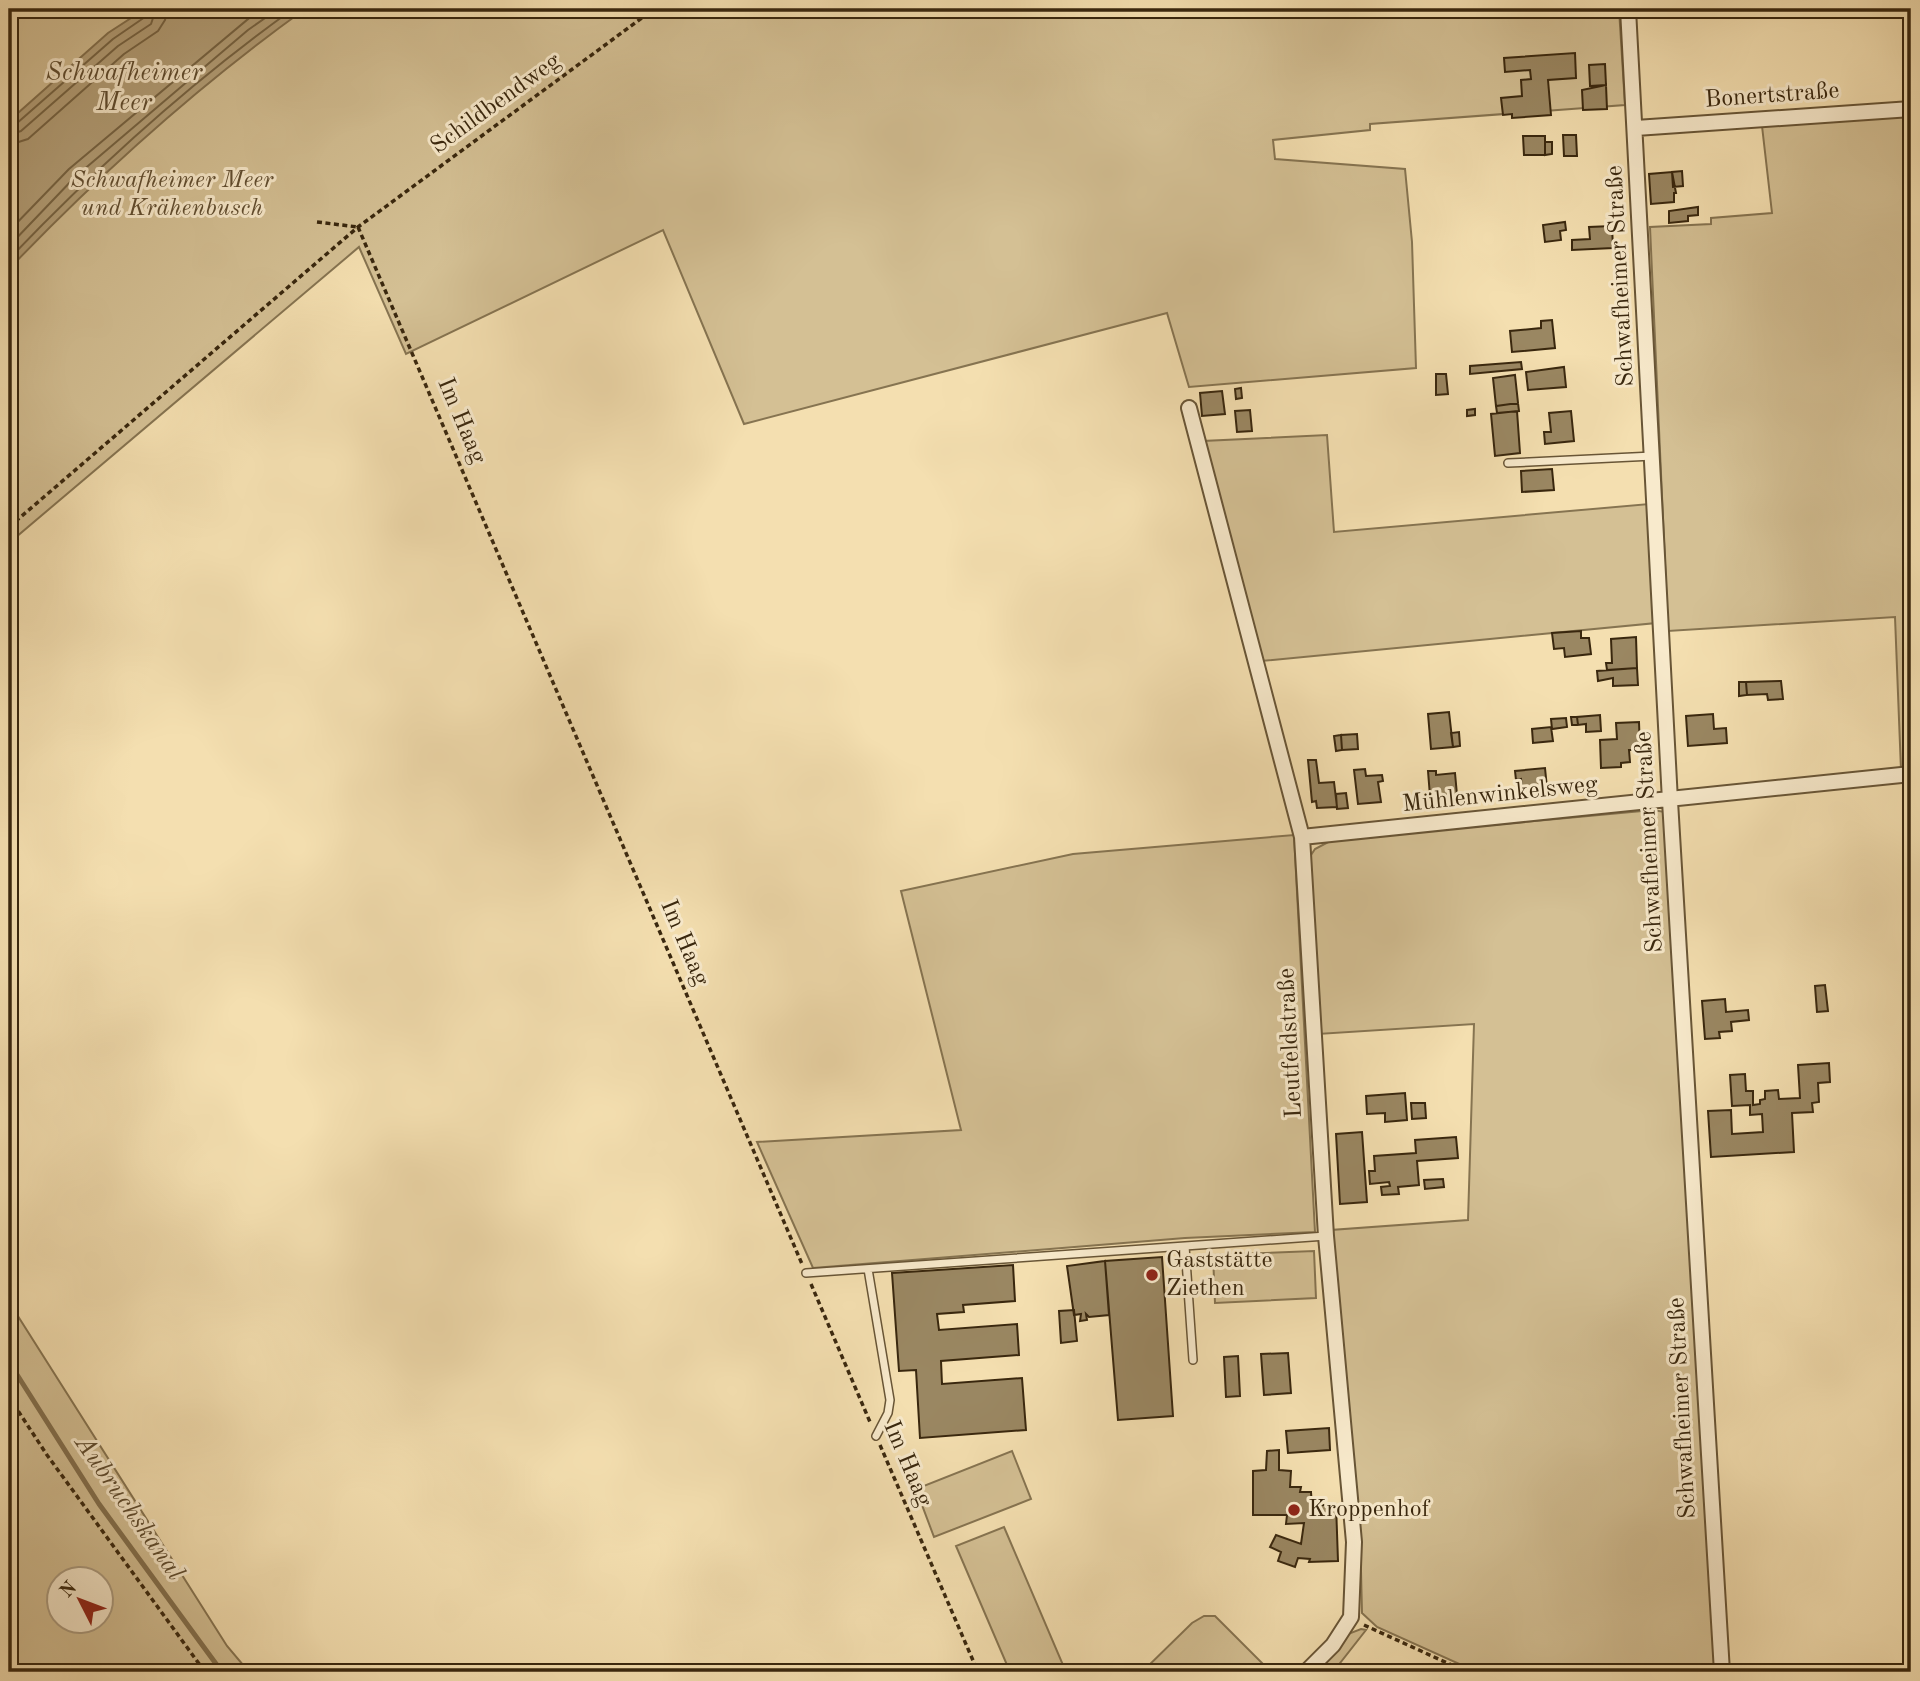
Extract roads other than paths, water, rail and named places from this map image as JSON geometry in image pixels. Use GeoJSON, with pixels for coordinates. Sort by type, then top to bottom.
{"type":"FeatureCollection","features":[{"type":"Feature","properties":{"kind":"street","name":"Schwafheimer Straße"},"geometry":{"type":"LineString","coordinates":[[1629,9],[1670,801],[1722,1672]]}},
{"type":"Feature","properties":{"kind":"street","name":"Bonertstraße"},"geometry":{"type":"LineString","coordinates":[[1636,128],[1911,109]]}},
{"type":"Feature","properties":{"kind":"street","name":"Leutfeldstraße"},"geometry":{"type":"LineString","coordinates":[[1189,408],[1303,837],[1325,1236],[1354,1542],[1351,1616],[1333,1645],[1306,1672]]}},
{"type":"Feature","properties":{"kind":"street","name":"Mühlenwinkelsweg"},"geometry":{"type":"LineString","coordinates":[[1303,837],[1911,774]]}},
{"type":"Feature","properties":{"kind":"lane"},"geometry":{"type":"LineString","coordinates":[[1508,463],[1653,456]]}},
{"type":"Feature","properties":{"kind":"lane"},"geometry":{"type":"LineString","coordinates":[[806,1273],[1325,1236]]}},
{"type":"Feature","properties":{"kind":"lane"},"geometry":{"type":"LineString","coordinates":[[1185,1246],[1193,1360]]}},
{"type":"Feature","properties":{"kind":"lane"},"geometry":{"type":"LineString","coordinates":[[868,1269],[890,1400],[888,1413],[876,1436]]}},
{"type":"Feature","properties":{"kind":"water","name":"Schwafheimer Meer"},"geometry":{"type":"Polygon","coordinates":[[[145,9],[305,9],[226,69],[151,132],[9,269],[9,121],[108,33],[145,9]]]}},
{"type":"Feature","properties":{"kind":"waterway","name":"Aubruchskanal"},"geometry":{"type":"LineString","coordinates":[[9,1362],[99,1504],[222,1672]]}},
{"type":"Feature","properties":{"kind":"place","name":"Gaststätte Ziethen"},"geometry":{"type":"Point","coordinates":[1152,1275]}},
{"type":"Feature","properties":{"kind":"place","name":"Kroppenhof"},"geometry":{"type":"Point","coordinates":[1294,1510]}},
{"type":"Feature","properties":{"kind":"park label","name":"Schwafheimer Meer und Krähenbusch"},"geometry":{"type":"Point","coordinates":[172,195]}}]}
